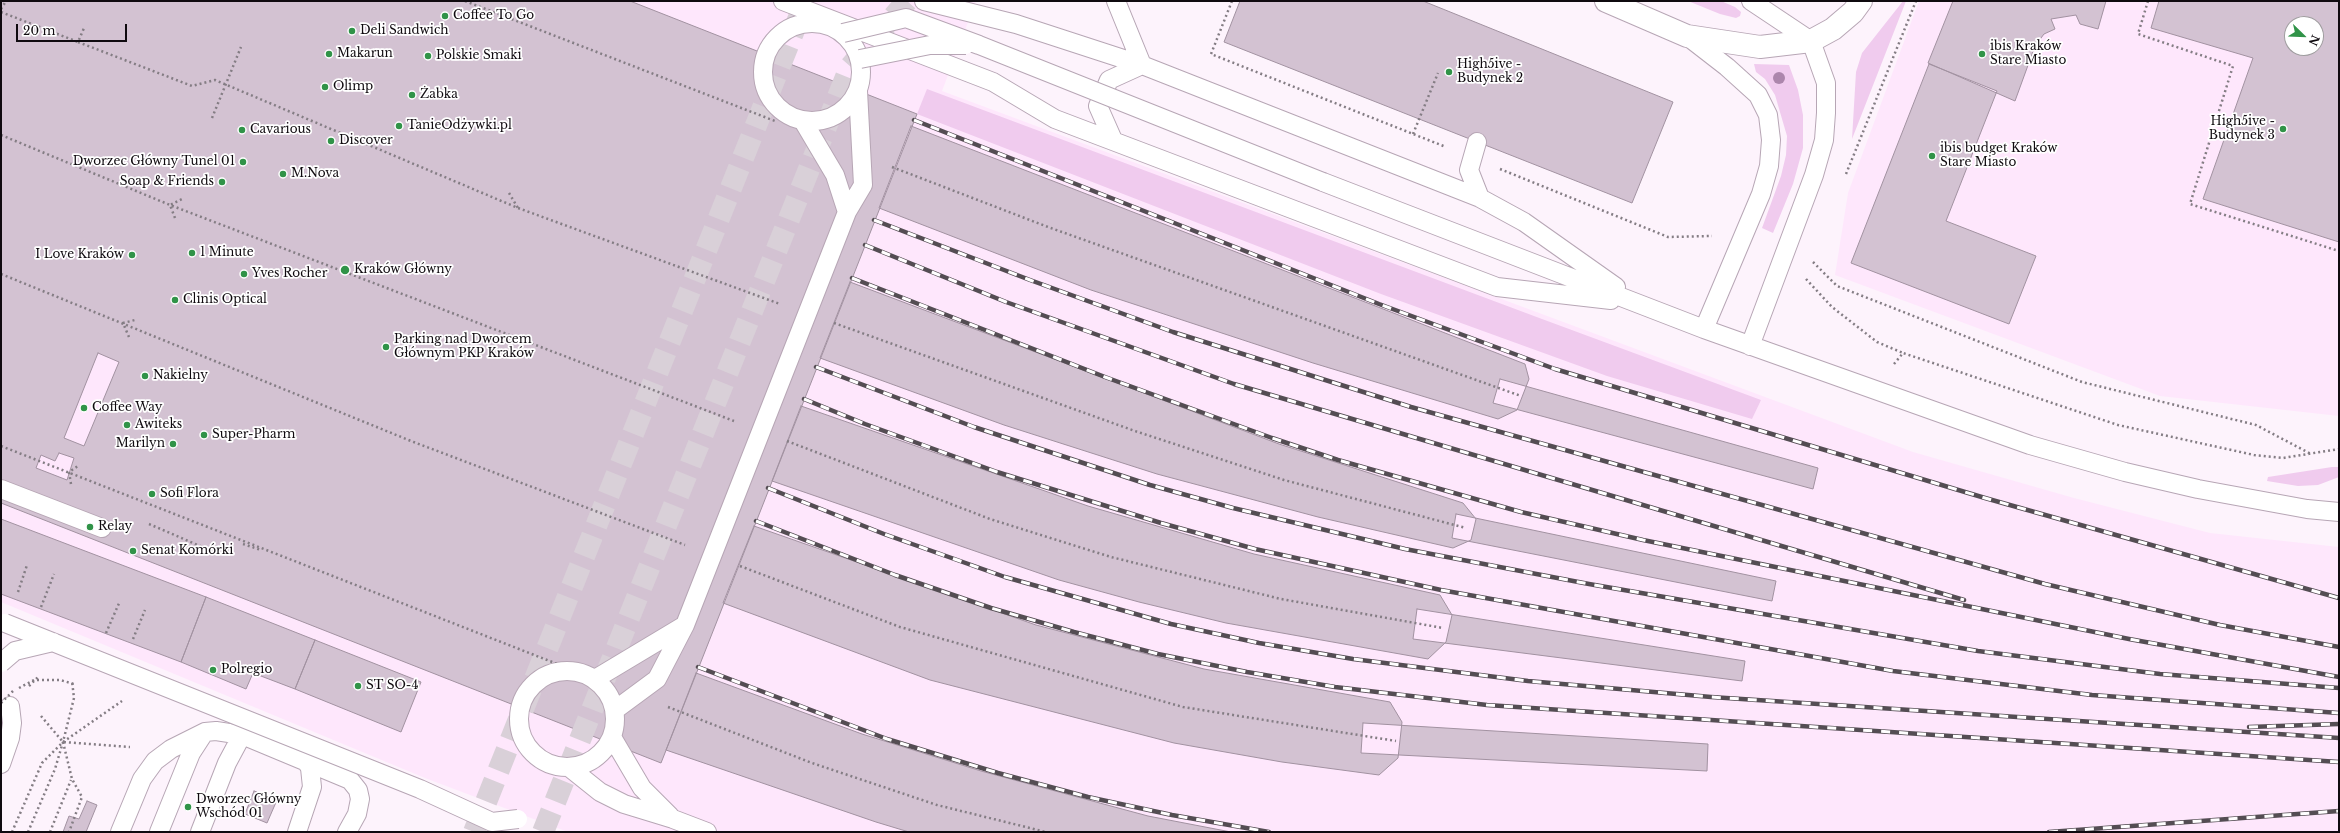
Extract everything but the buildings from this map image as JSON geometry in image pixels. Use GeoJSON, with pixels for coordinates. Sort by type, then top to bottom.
{"type":"FeatureCollection","features":[{"type":"Feature","properties":{"kind":"street"},"geometry":{"type":"LineString","coordinates":[[1606,1],[1687,36],[1760,47],[1810,41],[1833,29],[1853,12],[1861,1]]}},
{"type":"Feature","properties":{"kind":"lane"},"geometry":{"type":"LineString","coordinates":[[783,1],[993,82],[1055,119],[1497,287],[1638,303]]}},
{"type":"Feature","properties":{"kind":"lane"},"geometry":{"type":"LineString","coordinates":[[924,1],[1016,24],[1142,65],[1480,198],[1524,222],[1638,303]]}},
{"type":"Feature","properties":{"kind":"lane"},"geometry":{"type":"LineString","coordinates":[[1750,346],[1814,175],[1824,140],[1826,83],[1810,41],[1751,1]]}},
{"type":"Feature","properties":{"kind":"lane"},"geometry":{"type":"LineString","coordinates":[[1122,5],[1142,65]]}},
{"type":"Feature","properties":{"kind":"lane"},"geometry":{"type":"LineString","coordinates":[[843,33],[906,18],[979,45],[1323,182],[1638,303],[1704,330],[2030,445],[2084,461],[2198,489],[2307,509],[2339,512]]}},
{"type":"Feature","properties":{"kind":"lane"},"geometry":{"type":"LineString","coordinates":[[614,710],[657,679],[685,625],[847,212],[863,185],[858,91],[862,75],[860,59],[854,44],[843,33],[820,23],[801,24],[784,31],[774,40],[766,52],[763,67],[763,82],[769,96],[778,108],[790,116],[804,121],[820,121],[836,116],[849,105],[858,91]]}},
{"type":"Feature","properties":{"kind":"lane"},"geometry":{"type":"LineString","coordinates":[[1687,36],[1727,66],[1758,95],[1768,116],[1771,140],[1769,166],[1744,235],[1704,330]]}},
{"type":"Feature","properties":{"kind":"lane"},"geometry":{"type":"LineString","coordinates":[[860,59],[930,45],[979,45]]}},
{"type":"Feature","properties":{"kind":"lane"},"geometry":{"type":"LineString","coordinates":[[1113,140],[1098,106],[1109,80],[1142,65]]}},
{"type":"Feature","properties":{"kind":"lane"},"geometry":{"type":"LineString","coordinates":[[804,121],[835,175],[847,212]]}},
{"type":"Feature","properties":{"kind":"lane"},"geometry":{"type":"LineString","coordinates":[[1475,150],[1468,170],[1480,198]]}},
{"type":"Feature","properties":{"kind":"lane"},"geometry":{"type":"LineString","coordinates":[[1,489],[102,528]]}},
{"type":"Feature","properties":{"kind":"lane"},"geometry":{"type":"LineString","coordinates":[[2,623],[420,788],[492,822],[518,819]]}},
{"type":"Feature","properties":{"kind":"lane"},"geometry":{"type":"LineString","coordinates":[[595,679],[685,625]]}},
{"type":"Feature","properties":{"kind":"lane"},"geometry":{"type":"LineString","coordinates":[[1,662],[15,651],[53,642]]}},
{"type":"Feature","properties":{"kind":"lane"},"geometry":{"type":"LineString","coordinates":[[561,670],[573,671],[595,679],[608,693],[614,710],[615,724],[612,737],[602,752],[587,763],[570,768],[554,766],[539,759],[528,748],[520,734],[518,718],[521,702],[530,687],[544,676],[561,670]]}},
{"type":"Feature","properties":{"kind":"lane"},"geometry":{"type":"LineString","coordinates":[[1,763],[10,738],[12,723],[5,704]]}},
{"type":"Feature","properties":{"kind":"lane"},"geometry":{"type":"LineString","coordinates":[[120,832],[142,779],[155,761],[171,749],[204,732],[223,731],[242,735],[346,777],[358,790],[359,806],[347,832]]}},
{"type":"Feature","properties":{"kind":"lane"},"geometry":{"type":"LineString","coordinates":[[159,832],[191,753],[204,732]]}},
{"type":"Feature","properties":{"kind":"lane"},"geometry":{"type":"LineString","coordinates":[[200,832],[227,762],[242,735]]}},
{"type":"Feature","properties":{"kind":"lane"},"geometry":{"type":"LineString","coordinates":[[612,737],[642,788],[673,819]]}},
{"type":"Feature","properties":{"kind":"lane"},"geometry":{"type":"LineString","coordinates":[[297,832],[312,786],[311,773],[306,761]]}},
{"type":"Feature","properties":{"kind":"lane"},"geometry":{"type":"LineString","coordinates":[[570,768],[600,792],[624,804],[673,819],[707,832]]}},
{"type":"Feature","properties":{"kind":"lane"},"geometry":{"type":"LineString","coordinates":[[420,788],[440,788]]}},
{"type":"Feature","properties":{"kind":"lane"},"geometry":{"type":"LineString","coordinates":[[629,804],[647,811]]}},
{"type":"Feature","properties":{"kind":"path"},"geometry":{"type":"LineString","coordinates":[[6,1],[1,10],[78,42],[192,86],[215,80],[518,208],[784,305]]}},
{"type":"Feature","properties":{"kind":"path"},"geometry":{"type":"LineString","coordinates":[[465,1],[780,123]]}},
{"type":"Feature","properties":{"kind":"path"},"geometry":{"type":"LineString","coordinates":[[1232,1],[1211,54],[1413,134],[1475,150],[1668,237],[1744,235]]}},
{"type":"Feature","properties":{"kind":"path"},"geometry":{"type":"LineString","coordinates":[[1844,182],[1916,1]]}},
{"type":"Feature","properties":{"kind":"path"},"geometry":{"type":"LineString","coordinates":[[2148,1],[2138,34],[2233,66],[2190,204],[2339,251]]}},
{"type":"Feature","properties":{"kind":"path"},"geometry":{"type":"LineString","coordinates":[[488,10],[587,48]]}},
{"type":"Feature","properties":{"kind":"path"},"geometry":{"type":"LineString","coordinates":[[78,42],[84,28]]}},
{"type":"Feature","properties":{"kind":"path"},"geometry":{"type":"LineString","coordinates":[[212,118],[241,47]]}},
{"type":"Feature","properties":{"kind":"path"},"geometry":{"type":"LineString","coordinates":[[1413,134],[1438,73]]}},
{"type":"Feature","properties":{"kind":"path"},"geometry":{"type":"LineString","coordinates":[[1,135],[170,205],[461,316]]}},
{"type":"Feature","properties":{"kind":"path"},"geometry":{"type":"LineString","coordinates":[[885,164],[1048,227],[1521,396]]}},
{"type":"Feature","properties":{"kind":"path"},"geometry":{"type":"LineString","coordinates":[[509,193],[518,208]]}},
{"type":"Feature","properties":{"kind":"path"},"geometry":{"type":"LineString","coordinates":[[170,205],[182,199]]}},
{"type":"Feature","properties":{"kind":"path"},"geometry":{"type":"LineString","coordinates":[[170,205],[175,218]]}},
{"type":"Feature","properties":{"kind":"path"},"geometry":{"type":"LineString","coordinates":[[1810,267],[1812,261],[1837,286],[2082,382],[2256,425],[2312,454]]}},
{"type":"Feature","properties":{"kind":"path"},"geometry":{"type":"LineString","coordinates":[[1808,273],[1806,278],[1832,307],[1878,342],[1903,352],[2118,425],[2269,457],[2283,458],[2339,449]]}},
{"type":"Feature","properties":{"kind":"path"},"geometry":{"type":"LineString","coordinates":[[362,278],[736,422]]}},
{"type":"Feature","properties":{"kind":"path"},"geometry":{"type":"LineString","coordinates":[[128,337],[123,323],[135,320]]}},
{"type":"Feature","properties":{"kind":"path"},"geometry":{"type":"LineString","coordinates":[[829,321],[1127,429],[1284,480],[1466,528]]}},
{"type":"Feature","properties":{"kind":"path"},"geometry":{"type":"LineString","coordinates":[[1894,364],[1903,352]]}},
{"type":"Feature","properties":{"kind":"path"},"geometry":{"type":"LineString","coordinates":[[313,400],[411,441]]}},
{"type":"Feature","properties":{"kind":"path"},"geometry":{"type":"LineString","coordinates":[[781,439],[990,519],[1111,557],[1281,599],[1443,628]]}},
{"type":"Feature","properties":{"kind":"path"},"geometry":{"type":"LineString","coordinates":[[1,446],[574,670]]}},
{"type":"Feature","properties":{"kind":"path"},"geometry":{"type":"LineString","coordinates":[[69,472],[78,466]]}},
{"type":"Feature","properties":{"kind":"path"},"geometry":{"type":"LineString","coordinates":[[69,472],[71,484]]}},
{"type":"Feature","properties":{"kind":"path"},"geometry":{"type":"LineString","coordinates":[[149,524],[207,549]]}},
{"type":"Feature","properties":{"kind":"path"},"geometry":{"type":"LineString","coordinates":[[243,544],[281,556]]}},
{"type":"Feature","properties":{"kind":"path"},"geometry":{"type":"LineString","coordinates":[[18,592],[27,565]]}},
{"type":"Feature","properties":{"kind":"path"},"geometry":{"type":"LineString","coordinates":[[38,614],[54,574]]}},
{"type":"Feature","properties":{"kind":"path"},"geometry":{"type":"LineString","coordinates":[[103,641],[120,601]]}},
{"type":"Feature","properties":{"kind":"path"},"geometry":{"type":"LineString","coordinates":[[133,639],[145,610]]}},
{"type":"Feature","properties":{"kind":"path"},"geometry":{"type":"LineString","coordinates":[[25,690],[44,671]]}},
{"type":"Feature","properties":{"kind":"path"},"geometry":{"type":"LineString","coordinates":[[28,832],[55,769],[63,742],[74,698],[72,676]]}},
{"type":"Feature","properties":{"kind":"path"},"geometry":{"type":"LineString","coordinates":[[5,704],[8,694],[34,680],[60,680],[76,684]]}},
{"type":"Feature","properties":{"kind":"path"},"geometry":{"type":"LineString","coordinates":[[12,832],[42,763],[63,742],[128,697]]}},
{"type":"Feature","properties":{"kind":"path"},"geometry":{"type":"LineString","coordinates":[[113,699],[127,704]]}},
{"type":"Feature","properties":{"kind":"path"},"geometry":{"type":"LineString","coordinates":[[662,705],[812,763],[937,805],[1046,832]]}},
{"type":"Feature","properties":{"kind":"path"},"geometry":{"type":"LineString","coordinates":[[63,742],[72,779],[82,796],[69,830]]}},
{"type":"Feature","properties":{"kind":"path"},"geometry":{"type":"LineString","coordinates":[[50,832],[72,779]]}},
{"type":"Feature","properties":{"kind":"shaded area"},"geometry":{"type":"Polygon","coordinates":[[[1,1],[976,1],[942,91],[1913,452],[2074,498],[2210,533],[2339,547],[2339,832],[568,832],[425,778],[1,602],[1,1]]]}},
{"type":"Feature","properties":{"kind":"shaded area"},"geometry":{"type":"Polygon","coordinates":[[[1688,1],[1721,1],[1735,7],[1741,12],[1740,16],[1736,18],[1720,14],[1688,1]]]}},
{"type":"Feature","properties":{"kind":"shaded area"},"geometry":{"type":"Polygon","coordinates":[[[1903,1],[1906,1],[1852,139],[1856,72],[1862,53],[1903,1]]]}},
{"type":"Feature","properties":{"kind":"shaded area"},"geometry":{"type":"Polygon","coordinates":[[[1919,1],[2339,1],[2339,416],[2160,396],[1835,275],[1848,193],[1919,1]]]}},
{"type":"Feature","properties":{"kind":"shaded area"},"geometry":{"type":"Polygon","coordinates":[[[1754,64],[1789,65],[1798,90],[1803,115],[1803,148],[1793,184],[1773,233],[1762,228],[1781,176],[1786,155],[1787,136],[1775,95],[1765,79],[1756,72],[1754,64]]]}},
{"type":"Feature","properties":{"kind":"shaded area"},"geometry":{"type":"Polygon","coordinates":[[[927,89],[1761,400],[1752,419],[1607,376],[1381,294],[917,114],[927,89]]]}},
{"type":"Feature","properties":{"kind":"shaded area"},"geometry":{"type":"Polygon","coordinates":[[[2339,467],[2339,477],[2318,485],[2298,486],[2267,481],[2268,477],[2339,467]]]}},
{"type":"Feature","properties":{"kind":"tunnel"},"geometry":{"type":"LineString","coordinates":[[474,832],[804,5],[807,1]]}},
{"type":"Feature","properties":{"kind":"tunnel"},"geometry":{"type":"LineString","coordinates":[[543,832],[850,67],[907,1]]}},
{"type":"Feature","properties":{"kind":"railway"},"geometry":{"type":"LineString","coordinates":[[914,120],[1379,304],[1555,369],[1985,498],[2339,598]]}},
{"type":"Feature","properties":{"kind":"railway"},"geometry":{"type":"LineString","coordinates":[[874,220],[1030,280],[1173,332],[1411,407],[2045,584],[2220,625],[2339,647]]}},
{"type":"Feature","properties":{"kind":"railway"},"geometry":{"type":"LineString","coordinates":[[865,245],[1006,302],[1234,384],[1964,600]]}},
{"type":"Feature","properties":{"kind":"railway"},"geometry":{"type":"LineString","coordinates":[[852,278],[1105,377],[1272,438],[1338,460],[1521,512],[1643,540],[2129,639],[2339,677]]}},
{"type":"Feature","properties":{"kind":"railway"},"geometry":{"type":"LineString","coordinates":[[816,367],[974,427],[1150,485],[1233,508],[1405,549],[1589,584],[1978,651],[2160,674],[2339,688]]}},
{"type":"Feature","properties":{"kind":"railway"},"geometry":{"type":"LineString","coordinates":[[804,399],[865,424],[997,472],[1161,523],[1255,549],[1441,590],[1893,671],[2092,695],[2339,713]]}},
{"type":"Feature","properties":{"kind":"railway"},"geometry":{"type":"LineString","coordinates":[[768,488],[884,534],[1005,577],[1171,624],[1259,643],[1353,659],[1528,681],[1711,697],[2339,738]]}},
{"type":"Feature","properties":{"kind":"railway"},"geometry":{"type":"LineString","coordinates":[[756,521],[895,575],[991,608],[1074,632],[1158,654],[1247,672],[1335,687],[1487,705],[2339,762]]}},
{"type":"Feature","properties":{"kind":"railway"},"geometry":{"type":"LineString","coordinates":[[698,667],[887,739],[998,773],[1088,797],[1172,815],[1269,832]]}},
{"type":"Feature","properties":{"kind":"railway"},"geometry":{"type":"LineString","coordinates":[[2249,727],[2339,724]]}},
{"type":"Feature","properties":{"kind":"railway"},"geometry":{"type":"LineString","coordinates":[[2049,832],[2339,811]]}},
{"type":"Feature","properties":{"kind":"place","name":"Coffee To Go"},"geometry":{"type":"Point","coordinates":[445,16]}},
{"type":"Feature","properties":{"kind":"place","name":"Deli Sandwich"},"geometry":{"type":"Point","coordinates":[352,31]}},
{"type":"Feature","properties":{"kind":"place","name":"Makarun"},"geometry":{"type":"Point","coordinates":[329,54]}},
{"type":"Feature","properties":{"kind":"place","name":"ibis Kraków Stare Miasto"},"geometry":{"type":"Point","coordinates":[1982,54]}},
{"type":"Feature","properties":{"kind":"place","name":"Polskie Smaki"},"geometry":{"type":"Point","coordinates":[428,56]}},
{"type":"Feature","properties":{"kind":"place","name":"High5ive - Budynek 2"},"geometry":{"type":"Point","coordinates":[1449,72]}},
{"type":"Feature","properties":{"kind":"place","name":"Olimp"},"geometry":{"type":"Point","coordinates":[325,87]}},
{"type":"Feature","properties":{"kind":"place","name":"Żabka"},"geometry":{"type":"Point","coordinates":[412,95]}},
{"type":"Feature","properties":{"kind":"place","name":"TanieOdżywki.pl"},"geometry":{"type":"Point","coordinates":[399,126]}},
{"type":"Feature","properties":{"kind":"place","name":"High5ive - Budynek 3"},"geometry":{"type":"Point","coordinates":[2283,129]}},
{"type":"Feature","properties":{"kind":"place","name":"Cavarious"},"geometry":{"type":"Point","coordinates":[242,130]}},
{"type":"Feature","properties":{"kind":"place","name":"Discover"},"geometry":{"type":"Point","coordinates":[331,141]}},
{"type":"Feature","properties":{"kind":"place","name":"ibis budget Kraków Stare Miasto"},"geometry":{"type":"Point","coordinates":[1932,156]}},
{"type":"Feature","properties":{"kind":"place","name":"Dworzec Główny Tunel 01"},"geometry":{"type":"Point","coordinates":[243,162]}},
{"type":"Feature","properties":{"kind":"place","name":"M.Nova"},"geometry":{"type":"Point","coordinates":[283,174]}},
{"type":"Feature","properties":{"kind":"place","name":"Soap & Friends"},"geometry":{"type":"Point","coordinates":[222,182]}},
{"type":"Feature","properties":{"kind":"place","name":"1 Minute"},"geometry":{"type":"Point","coordinates":[192,253]}},
{"type":"Feature","properties":{"kind":"place","name":"I Love Kraków"},"geometry":{"type":"Point","coordinates":[132,255]}},
{"type":"Feature","properties":{"kind":"place","name":"Kraków Główny"},"geometry":{"type":"Point","coordinates":[345,270]}},
{"type":"Feature","properties":{"kind":"place","name":"Yves Rocher"},"geometry":{"type":"Point","coordinates":[244,274]}},
{"type":"Feature","properties":{"kind":"place","name":"Clinis Optical"},"geometry":{"type":"Point","coordinates":[175,300]}},
{"type":"Feature","properties":{"kind":"place","name":"Parking nad Dworcem Głównym PKP Kraków"},"geometry":{"type":"Point","coordinates":[386,347]}},
{"type":"Feature","properties":{"kind":"place","name":"Nakielny"},"geometry":{"type":"Point","coordinates":[145,376]}},
{"type":"Feature","properties":{"kind":"place","name":"Coffee Way"},"geometry":{"type":"Point","coordinates":[84,408]}},
{"type":"Feature","properties":{"kind":"place","name":"Awiteks"},"geometry":{"type":"Point","coordinates":[127,425]}},
{"type":"Feature","properties":{"kind":"place","name":"Super-Pharm"},"geometry":{"type":"Point","coordinates":[204,435]}},
{"type":"Feature","properties":{"kind":"place","name":"Marilyn"},"geometry":{"type":"Point","coordinates":[173,444]}},
{"type":"Feature","properties":{"kind":"place","name":"Sofi Flora"},"geometry":{"type":"Point","coordinates":[152,494]}},
{"type":"Feature","properties":{"kind":"place","name":"Relay"},"geometry":{"type":"Point","coordinates":[90,527]}},
{"type":"Feature","properties":{"kind":"place","name":"Senat Komórki"},"geometry":{"type":"Point","coordinates":[133,551]}},
{"type":"Feature","properties":{"kind":"place","name":"Polregio"},"geometry":{"type":"Point","coordinates":[213,670]}},
{"type":"Feature","properties":{"kind":"place","name":"ST SO-4"},"geometry":{"type":"Point","coordinates":[358,686]}},
{"type":"Feature","properties":{"kind":"place","name":"Dworzec Główny Wschód 01"},"geometry":{"type":"Point","coordinates":[188,807]}}]}
